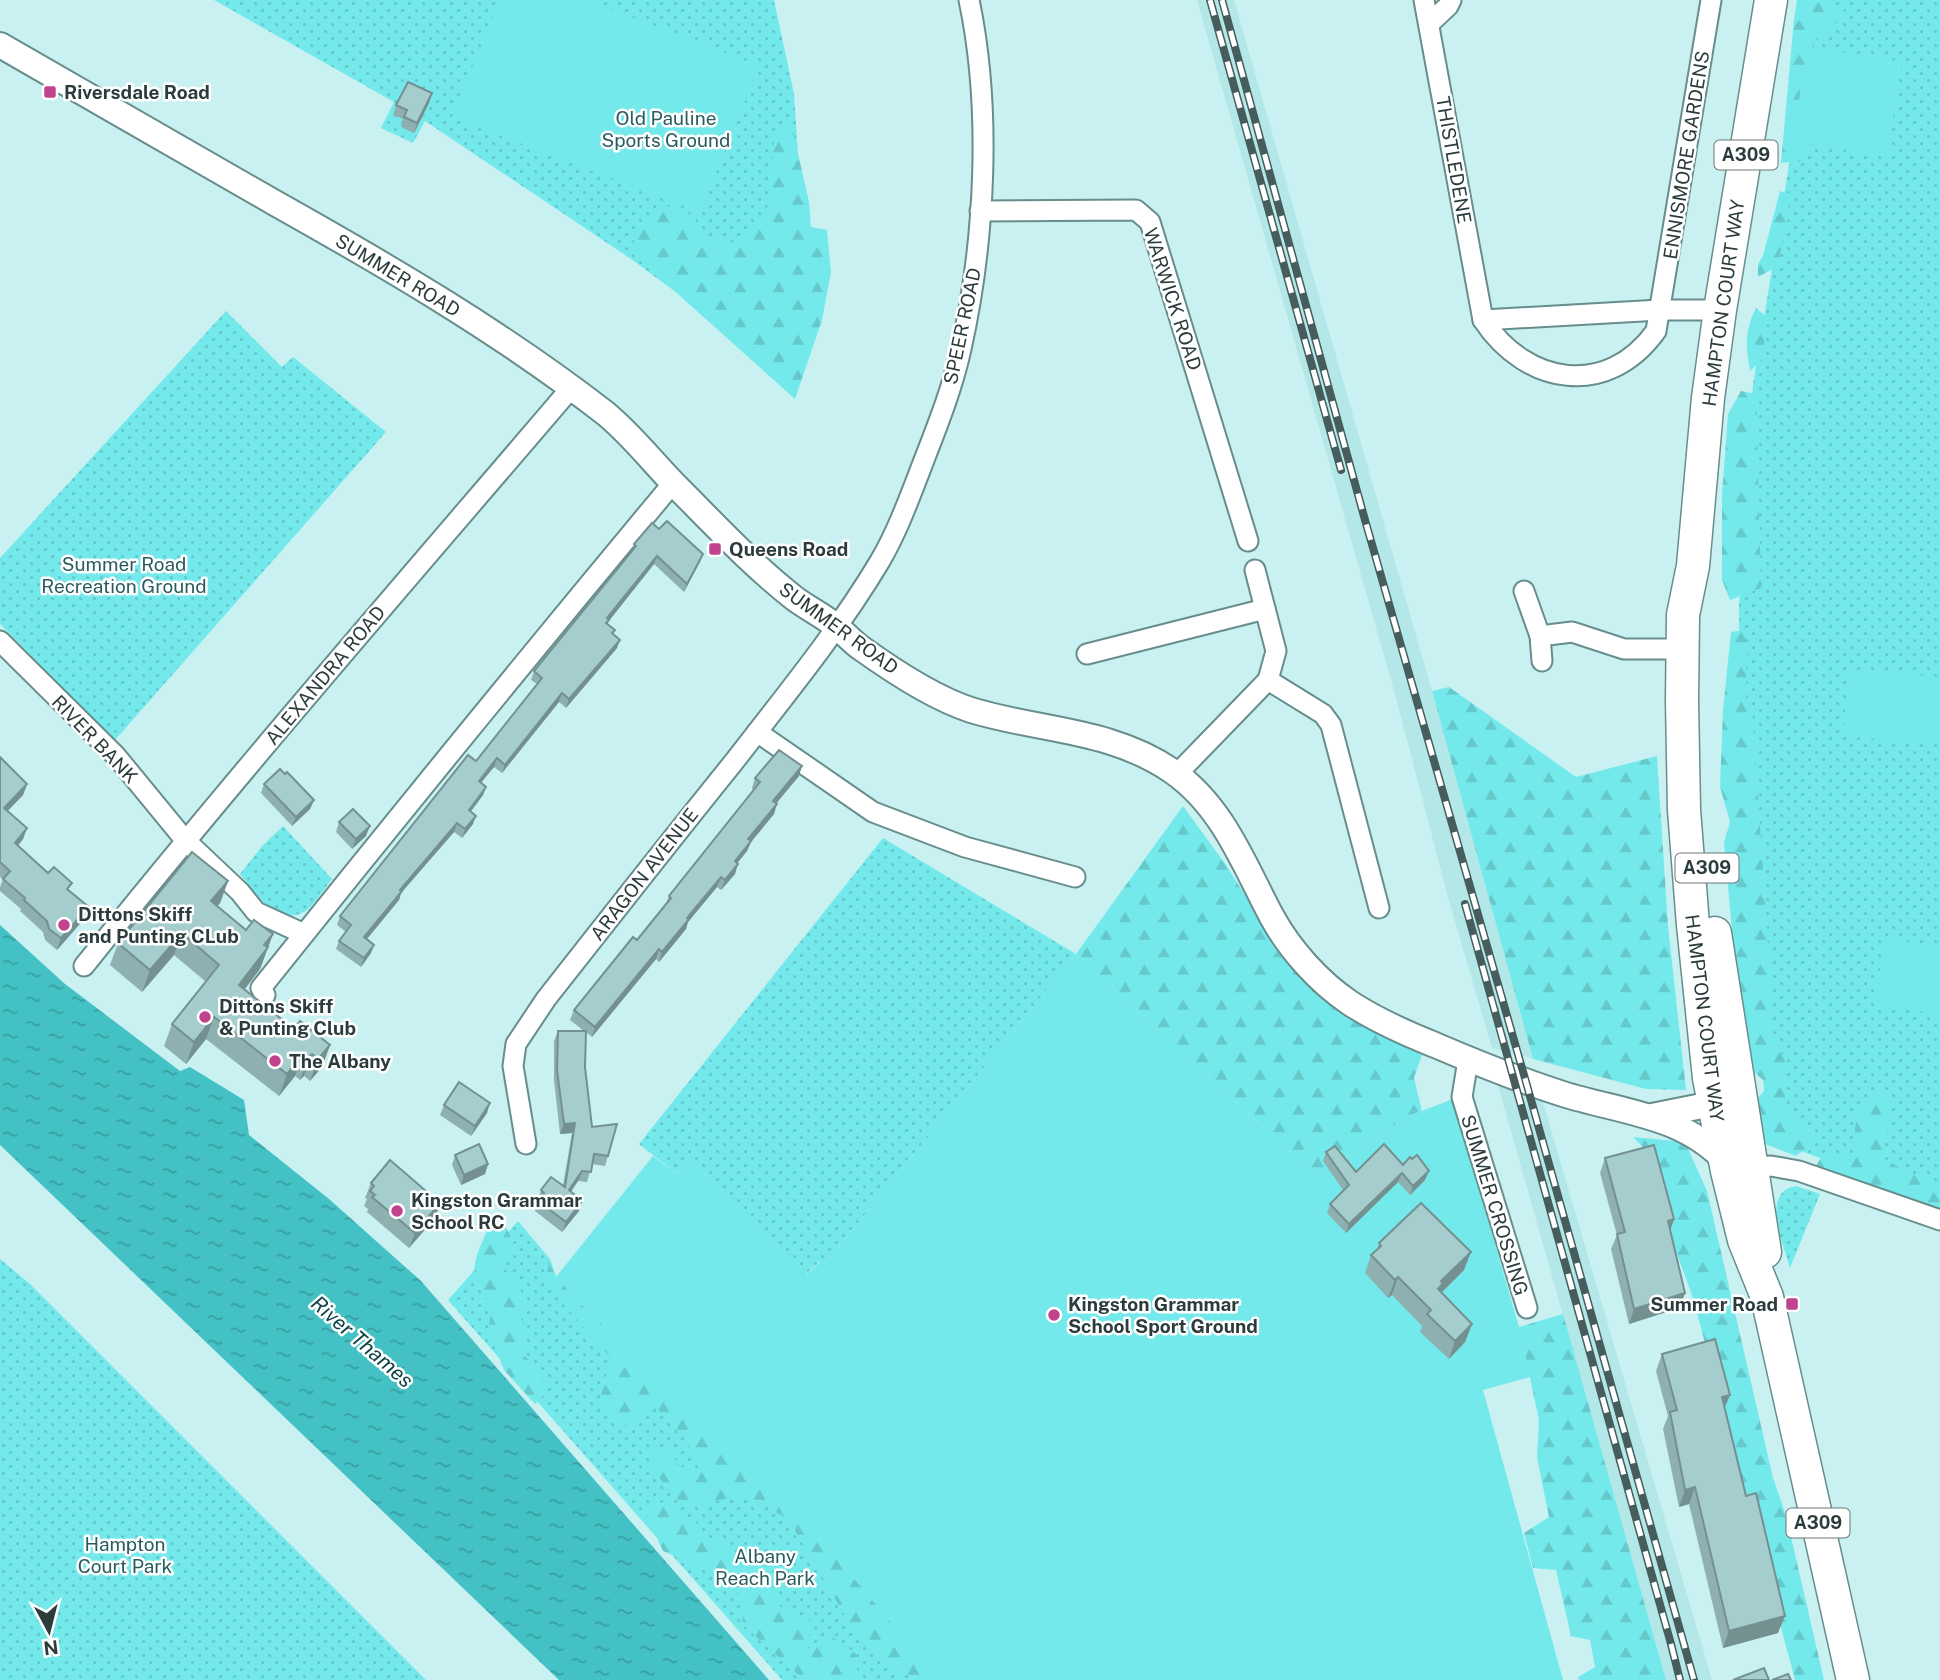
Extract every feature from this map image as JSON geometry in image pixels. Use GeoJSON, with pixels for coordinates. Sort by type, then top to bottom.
{"type":"FeatureCollection","features":[{"type":"Feature","properties":{"kind":"highway","name":"HAMPTON COURT WAY"},"geometry":{"type":"LineString","coordinates":[[1771,0],[1720,310],[1692,566],[1683,615],[1685,823],[1693,926],[1712,1095],[1735,1167],[1764,1238],[1767,1297],[1853,1680]]}},
{"type":"Feature","properties":{"kind":"highway","name":"HAMPTON COURT WAY"},"geometry":{"type":"LineString","coordinates":[[1692,566],[1698,614],[1699,754],[1706,854],[1720,971],[1735,1167]]}},
{"type":"Feature","properties":{"kind":"street","name":"SPEER ROAD"},"geometry":{"type":"LineString","coordinates":[[837,627],[882,559],[937,425],[961,352],[976,267],[980,211],[982,92],[977,38],[969,0]]}},
{"type":"Feature","properties":{"kind":"street","name":"THISTLEDENE"},"geometry":{"type":"LineString","coordinates":[[1424,0],[1483,320],[1494,337],[1517,357],[1541,371],[1563,377],[1587,376],[1613,368],[1644,348],[1656,331],[1660,310]]}},
{"type":"Feature","properties":{"kind":"street"},"geometry":{"type":"LineString","coordinates":[[1429,24],[1451,0]]}},
{"type":"Feature","properties":{"kind":"street","name":"ENNISMORE GARDENS"},"geometry":{"type":"LineString","coordinates":[[1660,310],[1706,4]]}},
{"type":"Feature","properties":{"kind":"street","name":"SUMMER ROAD"},"geometry":{"type":"LineString","coordinates":[[0,46],[424,288],[571,388],[611,418],[761,570],[793,597],[837,627],[857,646],[929,691],[967,709],[1105,738],[1132,749],[1177,774],[1216,813],[1235,843],[1275,923],[1293,948],[1332,990],[1390,1026],[1468,1060],[1567,1095],[1675,1125],[1696,1135],[1735,1167]]}},
{"type":"Feature","properties":{"kind":"street","name":"WARWICK ROAD"},"geometry":{"type":"LineString","coordinates":[[980,211],[1136,210],[1150,222],[1248,541]]}},
{"type":"Feature","properties":{"kind":"street"},"geometry":{"type":"LineString","coordinates":[[1483,320],[1660,310],[1720,310]]}},
{"type":"Feature","properties":{"kind":"street","name":"ALEXANDRA ROAD"},"geometry":{"type":"LineString","coordinates":[[84,966],[185,840],[571,388]]}},
{"type":"Feature","properties":{"kind":"street"},"geometry":{"type":"LineString","coordinates":[[265,995],[261,988],[304,933],[500,690],[673,483]]}},
{"type":"Feature","properties":{"kind":"street"},"geometry":{"type":"LineString","coordinates":[[1177,774],[1268,680],[1276,651],[1255,570]]}},
{"type":"Feature","properties":{"kind":"street"},"geometry":{"type":"LineString","coordinates":[[1524,591],[1540,636],[1542,661]]}},
{"type":"Feature","properties":{"kind":"street"},"geometry":{"type":"LineString","coordinates":[[1087,654],[1265,609]]}},
{"type":"Feature","properties":{"kind":"street","name":"ARAGON AVENUE"},"geometry":{"type":"LineString","coordinates":[[526,1144],[513,1066],[516,1044],[546,999],[823,649],[837,627]]}},
{"type":"Feature","properties":{"kind":"street"},"geometry":{"type":"LineString","coordinates":[[1540,636],[1572,632],[1624,649],[1682,649]]}},
{"type":"Feature","properties":{"kind":"street","name":"RIVER BANK"},"geometry":{"type":"LineString","coordinates":[[0,641],[116,756],[185,840],[240,892],[256,912],[304,933]]}},
{"type":"Feature","properties":{"kind":"street"},"geometry":{"type":"LineString","coordinates":[[1268,680],[1323,713],[1331,725],[1379,908]]}},
{"type":"Feature","properties":{"kind":"street"},"geometry":{"type":"LineString","coordinates":[[757,732],[873,812],[965,848],[1075,877]]}},
{"type":"Feature","properties":{"kind":"street","name":"SUMMER CROSSING"},"geometry":{"type":"LineString","coordinates":[[1468,1060],[1462,1097],[1527,1308]]}},
{"type":"Feature","properties":{"kind":"street","name":"SUMMER ROAD"},"geometry":{"type":"LineString","coordinates":[[1648,1116],[1707,1105],[1712,1095]]}},
{"type":"Feature","properties":{"kind":"street"},"geometry":{"type":"LineString","coordinates":[[1735,1167],[1771,1166],[1799,1171],[1940,1220]]}},
{"type":"Feature","properties":{"kind":"shaded area"},"geometry":{"type":"Polygon","coordinates":[[[1197,0],[1234,0],[1432,691],[1533,1059],[1492,1048],[1449,901],[1395,694],[1197,0]]]}},
{"type":"Feature","properties":{"kind":"shaded area"},"geometry":{"type":"Polygon","coordinates":[[[1498,1085],[1542,1099],[1712,1680],[1666,1680],[1498,1085]]]}},
{"type":"Feature","properties":{"kind":"green space","name":"Old Pauline Sports Ground"},"geometry":{"type":"Polygon","coordinates":[[[214,0],[774,0],[794,94],[800,186],[711,318],[631,259],[425,121],[413,143],[381,128],[394,102],[214,0]]]}},
{"type":"Feature","properties":{"kind":"green space"},"geometry":{"type":"Polygon","coordinates":[[[500,0],[587,0],[759,66],[700,212],[452,117],[500,0]]]}},
{"type":"Feature","properties":{"kind":"green space"},"geometry":{"type":"Polygon","coordinates":[[[1797,0],[1827,0],[1845,12],[1829,31],[1814,41],[1814,83],[1805,134],[1804,161],[1781,163],[1794,19],[1797,0]]]}},
{"type":"Feature","properties":{"kind":"green space"},"geometry":{"type":"Polygon","coordinates":[[[1816,0],[1940,0],[1940,1202],[1768,1139],[1740,790],[1739,605],[1753,385],[1816,0]]]}},
{"type":"Feature","properties":{"kind":"green space"},"geometry":{"type":"Polygon","coordinates":[[[1808,46],[1902,62],[1887,156],[1792,142],[1808,46]]]}},
{"type":"Feature","properties":{"kind":"green space"},"geometry":{"type":"Polygon","coordinates":[[[784,126],[792,127],[809,202],[811,227],[827,230],[831,272],[822,320],[795,399],[632,253],[636,225],[667,206],[694,216],[703,238],[732,242],[756,231],[771,199],[774,135],[784,126]]]}},
{"type":"Feature","properties":{"kind":"green space"},"geometry":{"type":"Polygon","coordinates":[[[1780,191],[1791,194],[1778,266],[1758,277],[1758,264],[1763,256],[1780,191]]]}},
{"type":"Feature","properties":{"kind":"green space"},"geometry":{"type":"Polygon","coordinates":[[[1756,308],[1768,318],[1761,361],[1750,371],[1747,339],[1749,324],[1756,308]]]}},
{"type":"Feature","properties":{"kind":"green space","name":"Summer Road Recreation Ground"},"geometry":{"type":"Polygon","coordinates":[[[226,311],[282,367],[293,357],[386,432],[115,740],[0,624],[0,558],[226,311]]]}},
{"type":"Feature","properties":{"kind":"green space"},"geometry":{"type":"Polygon","coordinates":[[[1741,391],[1756,394],[1761,588],[1730,600],[1722,580],[1722,495],[1728,414],[1741,391]]]}},
{"type":"Feature","properties":{"kind":"green space"},"geometry":{"type":"Polygon","coordinates":[[[1745,630],[1746,702],[1753,719],[1774,1038],[1786,1062],[1785,1103],[1816,1141],[1796,1156],[1765,1144],[1758,1098],[1769,1085],[1750,1069],[1734,952],[1724,843],[1730,822],[1720,787],[1723,710],[1731,632],[1745,630]]]}},
{"type":"Feature","properties":{"kind":"green space"},"geometry":{"type":"Polygon","coordinates":[[[1849,669],[1940,677],[1940,744],[1843,736],[1849,669]]]}},
{"type":"Feature","properties":{"kind":"green space"},"geometry":{"type":"Polygon","coordinates":[[[1449,687],[1576,777],[1657,756],[1668,926],[1686,1090],[1646,1089],[1533,1059],[1432,691],[1449,687]]]}},
{"type":"Feature","properties":{"kind":"green space"},"geometry":{"type":"Polygon","coordinates":[[[1183,806],[1226,865],[1279,949],[1333,1008],[1422,1055],[1414,1078],[1422,1111],[1406,1117],[1317,1177],[1076,954],[1183,806]]]}},
{"type":"Feature","properties":{"kind":"green space"},"geometry":{"type":"Polygon","coordinates":[[[283,826],[332,879],[310,907],[297,915],[287,915],[269,906],[240,874],[263,845],[283,826]]]}},
{"type":"Feature","properties":{"kind":"green space"},"geometry":{"type":"Polygon","coordinates":[[[883,838],[1076,954],[825,1264],[820,1261],[806,1274],[690,1160],[677,1174],[639,1144],[883,838]]]}},
{"type":"Feature","properties":{"kind":"green space"},"geometry":{"type":"Polygon","coordinates":[[[1883,939],[1940,946],[1940,1014],[1876,1006],[1883,939]]]}},
{"type":"Feature","properties":{"kind":"green space","name":"Kingston Grammar School Sport Ground"},"geometry":{"type":"Polygon","coordinates":[[[1076,954],[1317,1177],[1406,1117],[1453,1099],[1519,1327],[1530,1377],[1483,1390],[1563,1680],[940,1680],[808,1524],[556,1277],[653,1156],[677,1174],[690,1160],[807,1274],[821,1261],[825,1264],[1076,954]]]}},
{"type":"Feature","properties":{"kind":"green space"},"geometry":{"type":"Polygon","coordinates":[[[1873,1090],[1892,1100],[1883,1158],[1940,1185],[1940,1213],[1814,1169],[1824,1153],[1852,1159],[1857,1109],[1873,1090]]]}},
{"type":"Feature","properties":{"kind":"green space"},"geometry":{"type":"Polygon","coordinates":[[[1633,1137],[1685,1142],[1707,1191],[1773,1478],[1786,1515],[1824,1680],[1795,1680],[1693,1298],[1674,1246],[1657,1162],[1633,1137]]]}},
{"type":"Feature","properties":{"kind":"green space"},"geometry":{"type":"Polygon","coordinates":[[[1796,1186],[1820,1194],[1790,1268],[1776,1209],[1785,1190],[1796,1186]]]}},
{"type":"Feature","properties":{"kind":"green space","name":"Albany Reach Park"},"geometry":{"type":"Polygon","coordinates":[[[518,1221],[550,1259],[556,1277],[808,1524],[940,1680],[782,1680],[448,1300],[518,1221]]]}},
{"type":"Feature","properties":{"kind":"green space"},"geometry":{"type":"Polygon","coordinates":[[[506,1227],[517,1251],[502,1265],[527,1300],[518,1312],[528,1333],[524,1356],[540,1367],[546,1393],[535,1404],[504,1370],[488,1331],[492,1307],[476,1278],[475,1262],[487,1231],[506,1227]]]}},
{"type":"Feature","properties":{"kind":"green space","name":"Hampton Court Park"},"geometry":{"type":"Polygon","coordinates":[[[0,1259],[29,1283],[426,1680],[0,1680],[0,1259]]]}},
{"type":"Feature","properties":{"kind":"green space"},"geometry":{"type":"Polygon","coordinates":[[[550,1259],[556,1277],[580,1303],[808,1524],[940,1680],[913,1680],[905,1671],[891,1670],[851,1626],[788,1519],[746,1495],[684,1507],[651,1468],[654,1449],[666,1447],[680,1466],[693,1472],[700,1465],[685,1439],[654,1405],[629,1427],[598,1406],[611,1358],[545,1283],[550,1259]]]}},
{"type":"Feature","properties":{"kind":"green space"},"geometry":{"type":"Polygon","coordinates":[[[1563,1314],[1666,1680],[1579,1680],[1578,1677],[1595,1667],[1590,1640],[1571,1636],[1556,1570],[1533,1568],[1524,1533],[1549,1517],[1537,1457],[1539,1420],[1519,1327],[1563,1314]]]}},
{"type":"Feature","properties":{"kind":"green space"},"geometry":{"type":"Polygon","coordinates":[[[660,1502],[695,1521],[706,1539],[737,1547],[748,1572],[779,1582],[777,1605],[817,1624],[806,1639],[807,1649],[834,1638],[856,1654],[858,1680],[804,1680],[743,1625],[741,1595],[708,1570],[663,1551],[644,1510],[660,1502]]]}},
{"type":"Feature","properties":{"kind":"water","name":"River Thames"},"geometry":{"type":"Polygon","coordinates":[[[0,925],[65,984],[180,1071],[190,1067],[244,1100],[249,1135],[329,1199],[421,1281],[769,1680],[559,1680],[0,1145],[0,925]]]}},
{"type":"Feature","properties":{"kind":"building"},"geometry":{"type":"Polygon","coordinates":[[[408,82],[432,93],[417,123],[404,117],[407,110],[396,105],[408,82]]]}},
{"type":"Feature","properties":{"kind":"building"},"geometry":{"type":"Polygon","coordinates":[[[667,521],[703,554],[687,584],[657,556],[607,618],[609,620],[606,623],[615,630],[612,633],[620,640],[569,699],[562,693],[505,765],[497,758],[479,781],[486,787],[469,810],[476,816],[465,829],[457,823],[400,890],[402,891],[364,937],[374,945],[364,958],[339,941],[351,925],[340,916],[468,755],[476,761],[542,678],[534,671],[636,546],[634,544],[652,523],[659,529],[667,521]]]}},
{"type":"Feature","properties":{"kind":"building"},"geometry":{"type":"Polygon","coordinates":[[[779,750],[802,766],[773,801],[777,804],[748,839],[751,841],[735,861],[738,864],[725,880],[721,877],[662,952],[659,949],[595,1027],[574,1010],[633,937],[637,940],[671,898],[669,896],[760,782],[755,778],[779,750]]]}},
{"type":"Feature","properties":{"kind":"building"},"geometry":{"type":"Polygon","coordinates":[[[0,757],[27,784],[4,808],[27,828],[15,843],[48,873],[54,867],[72,883],[67,889],[89,907],[61,938],[49,929],[47,921],[24,900],[25,898],[3,879],[10,871],[0,862],[0,757]]]}},
{"type":"Feature","properties":{"kind":"building"},"geometry":{"type":"Polygon","coordinates":[[[280,769],[285,774],[287,772],[314,800],[296,817],[264,784],[280,769]]]}},
{"type":"Feature","properties":{"kind":"building"},"geometry":{"type":"Polygon","coordinates":[[[353,809],[370,826],[356,839],[339,822],[353,809]]]}},
{"type":"Feature","properties":{"kind":"building"},"geometry":{"type":"Polygon","coordinates":[[[192,852],[228,881],[211,901],[246,930],[254,920],[273,934],[264,945],[268,947],[239,985],[294,1029],[300,1021],[330,1045],[318,1059],[312,1054],[308,1058],[303,1054],[287,1074],[214,1017],[194,1042],[172,1024],[219,965],[182,933],[150,970],[118,943],[192,852]]]}},
{"type":"Feature","properties":{"kind":"building"},"geometry":{"type":"Polygon","coordinates":[[[558,1031],[586,1031],[585,1067],[592,1127],[617,1124],[608,1156],[594,1154],[591,1172],[582,1171],[569,1190],[582,1201],[566,1222],[538,1201],[544,1193],[541,1190],[551,1177],[565,1187],[575,1123],[564,1124],[557,1070],[558,1031]]]}},
{"type":"Feature","properties":{"kind":"building"},"geometry":{"type":"Polygon","coordinates":[[[459,1082],[490,1103],[475,1126],[444,1105],[459,1082]]]}},
{"type":"Feature","properties":{"kind":"building"},"geometry":{"type":"Polygon","coordinates":[[[479,1144],[488,1164],[464,1175],[455,1155],[479,1144]]]}},
{"type":"Feature","properties":{"kind":"building"},"geometry":{"type":"Polygon","coordinates":[[[1384,1144],[1403,1165],[1410,1157],[1412,1159],[1417,1155],[1429,1171],[1413,1186],[1402,1173],[1349,1224],[1330,1204],[1349,1185],[1326,1152],[1335,1146],[1356,1172],[1384,1144]]]}},
{"type":"Feature","properties":{"kind":"building"},"geometry":{"type":"Polygon","coordinates":[[[1654,1145],[1674,1219],[1668,1221],[1685,1293],[1634,1309],[1617,1234],[1625,1232],[1605,1158],[1654,1145]]]}},
{"type":"Feature","properties":{"kind":"building"},"geometry":{"type":"Polygon","coordinates":[[[390,1160],[440,1203],[415,1233],[372,1197],[375,1195],[370,1191],[374,1186],[371,1183],[390,1160]]]}},
{"type":"Feature","properties":{"kind":"building"},"geometry":{"type":"Polygon","coordinates":[[[1421,1203],[1471,1252],[1441,1281],[1443,1283],[1438,1289],[1472,1324],[1455,1341],[1427,1314],[1431,1310],[1398,1277],[1395,1280],[1371,1255],[1381,1246],[1379,1243],[1421,1203]]]}},
{"type":"Feature","properties":{"kind":"building"},"geometry":{"type":"Polygon","coordinates":[[[1715,1339],[1730,1395],[1722,1397],[1746,1496],[1756,1493],[1785,1616],[1729,1631],[1695,1487],[1685,1490],[1670,1412],[1677,1410],[1662,1354],[1715,1339]]]}},
{"type":"Feature","properties":{"kind":"building"},"geometry":{"type":"Polygon","coordinates":[[[1764,1668],[1769,1680],[1733,1680],[1764,1668]]]}},
{"type":"Feature","properties":{"kind":"building"},"geometry":{"type":"Polygon","coordinates":[[[1788,1674],[1791,1680],[1772,1680],[1788,1674]]]}},
{"type":"Feature","properties":{"kind":"railway"},"geometry":{"type":"LineString","coordinates":[[1210,0],[1341,470]]}},
{"type":"Feature","properties":{"kind":"railway"},"geometry":{"type":"LineString","coordinates":[[1222,0],[1365,520],[1694,1680]]}},
{"type":"Feature","properties":{"kind":"railway"},"geometry":{"type":"LineString","coordinates":[[1465,904],[1680,1680]]}},
{"type":"Feature","properties":{"kind":"place","name":"Riversdale Road"},"geometry":{"type":"Point","coordinates":[50,92]}},
{"type":"Feature","properties":{"kind":"place","name":"Queens Road"},"geometry":{"type":"Point","coordinates":[715,549]}},
{"type":"Feature","properties":{"kind":"place","name":"Dittons Skiff and Punting CLub"},"geometry":{"type":"Point","coordinates":[64,925]}},
{"type":"Feature","properties":{"kind":"place","name":"Dittons Skiff & Punting Club"},"geometry":{"type":"Point","coordinates":[205,1017]}},
{"type":"Feature","properties":{"kind":"place","name":"The Albany"},"geometry":{"type":"Point","coordinates":[275,1061]}},
{"type":"Feature","properties":{"kind":"place","name":"Kingston Grammar School RC"},"geometry":{"type":"Point","coordinates":[397,1211]}},
{"type":"Feature","properties":{"kind":"place","name":"Summer Road"},"geometry":{"type":"Point","coordinates":[1792,1304]}},
{"type":"Feature","properties":{"kind":"place","name":"Kingston Grammar School Sport Ground"},"geometry":{"type":"Point","coordinates":[1054,1315]}}]}
